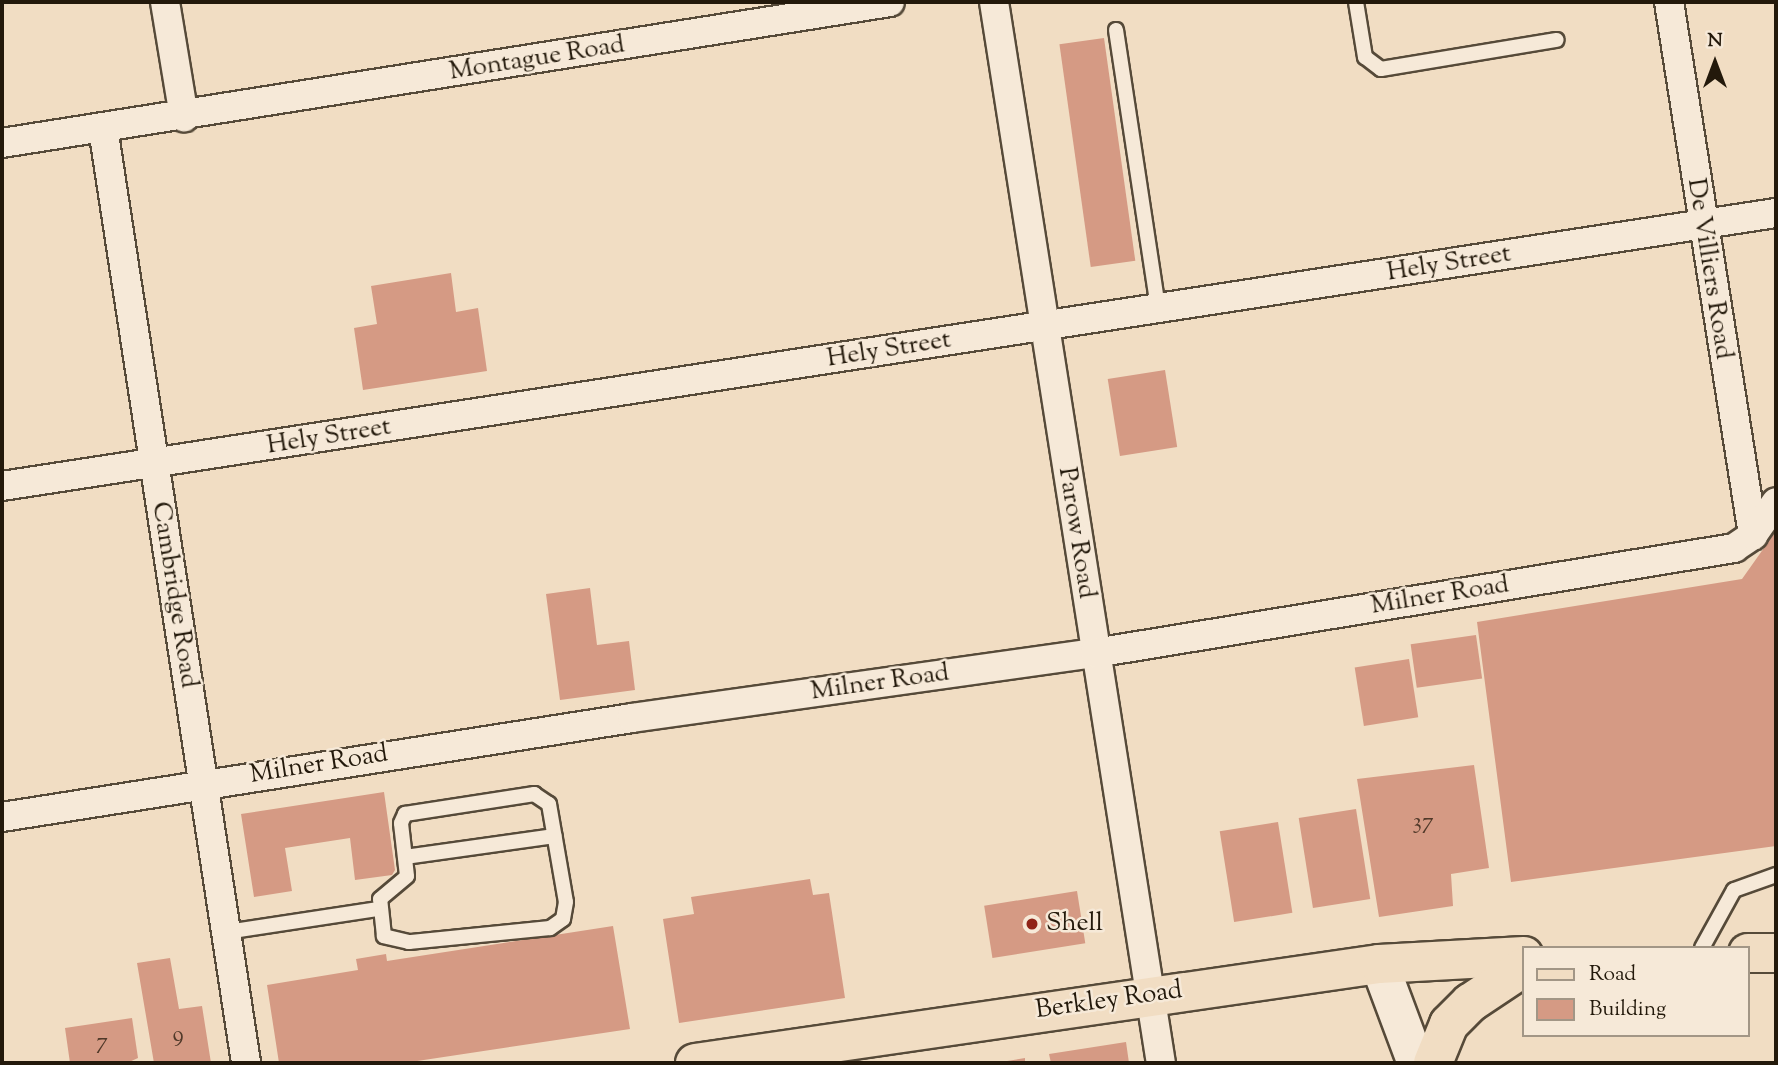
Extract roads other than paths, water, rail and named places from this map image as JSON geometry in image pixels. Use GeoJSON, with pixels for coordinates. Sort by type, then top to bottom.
{"type":"FeatureCollection","features":[{"type":"Feature","properties":{"kind":"main road"},"geometry":{"type":"LineString","coordinates":[[1750,953],[1776,953]]}},
{"type":"Feature","properties":{"kind":"main road","name":"Berkley Road"},"geometry":{"type":"LineString","coordinates":[[695,1063],[1150,994],[1379,964],[1522,956]]}},
{"type":"Feature","properties":{"kind":"main road"},"geometry":{"type":"LineString","coordinates":[[1433,1063],[1449,1024],[1470,1003],[1522,968]]}},
{"type":"Feature","properties":{"kind":"street"},"geometry":{"type":"LineString","coordinates":[[165,2],[184,117]]}},
{"type":"Feature","properties":{"kind":"street","name":"Montague Road"},"geometry":{"type":"LineString","coordinates":[[2,142],[184,117],[890,2]]}},
{"type":"Feature","properties":{"kind":"street","name":"Parow Road"},"geometry":{"type":"LineString","coordinates":[[994,2],[1161,1063]]}},
{"type":"Feature","properties":{"kind":"street","name":"De Villiers Road"},"geometry":{"type":"LineString","coordinates":[[1669,2],[1701,226],[1753,535]]}},
{"type":"Feature","properties":{"kind":"street","name":"Cambridge Road"},"geometry":{"type":"LineString","coordinates":[[103,128],[246,1063]]}},
{"type":"Feature","properties":{"kind":"street","name":"Hely Street"},"geometry":{"type":"LineString","coordinates":[[2,486],[155,465],[1776,213]]}},
{"type":"Feature","properties":{"kind":"street"},"geometry":{"type":"LineString","coordinates":[[1753,535],[1776,502]]}},
{"type":"Feature","properties":{"kind":"street","name":"Milner Road"},"geometry":{"type":"LineString","coordinates":[[2,817],[203,783],[1095,653],[1734,548],[1753,535]]}},
{"type":"Feature","properties":{"kind":"street"},"geometry":{"type":"LineString","coordinates":[[1379,964],[1416,1063]]}},
{"type":"Feature","properties":{"kind":"lane"},"geometry":{"type":"LineString","coordinates":[[1356,2],[1365,57],[1381,69],[1557,40]]}},
{"type":"Feature","properties":{"kind":"lane"},"geometry":{"type":"LineString","coordinates":[[1116,30],[1158,309]]}},
{"type":"Feature","properties":{"kind":"lane"},"geometry":{"type":"LineString","coordinates":[[537,794],[549,804],[566,902],[563,919],[551,928],[409,942],[384,936],[378,909],[387,890],[407,876],[405,857],[401,823],[411,810],[537,794]]}},
{"type":"Feature","properties":{"kind":"lane"},"geometry":{"type":"LineString","coordinates":[[405,857],[555,836]]}},
{"type":"Feature","properties":{"kind":"lane"},"geometry":{"type":"LineString","coordinates":[[1703,946],[1734,890],[1776,875]]}},
{"type":"Feature","properties":{"kind":"lane"},"geometry":{"type":"LineString","coordinates":[[226,932],[378,909]]}},
{"type":"Feature","properties":{"kind":"place","name":"Shell"},"geometry":{"type":"Point","coordinates":[1032,924]}}]}
